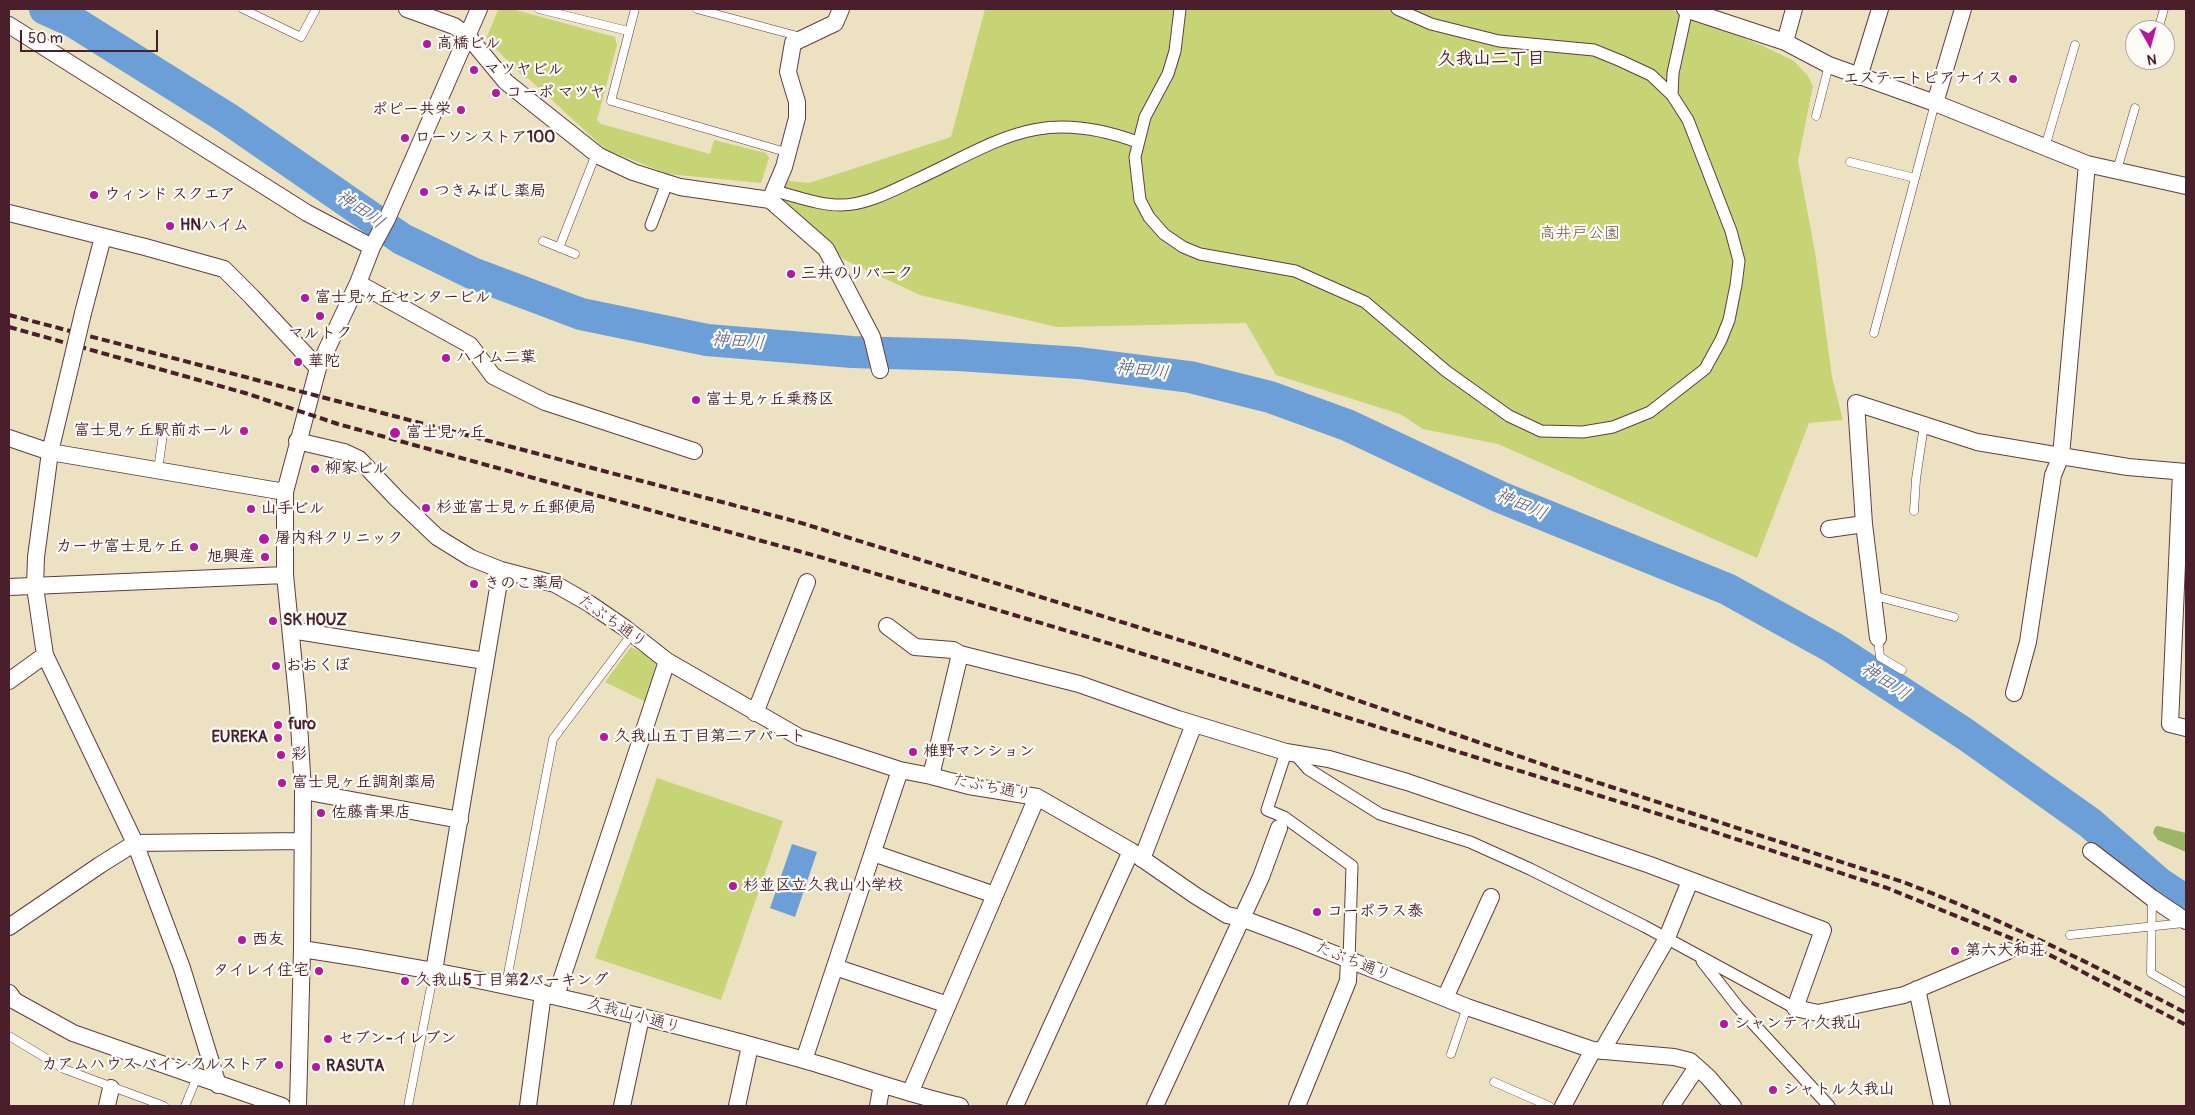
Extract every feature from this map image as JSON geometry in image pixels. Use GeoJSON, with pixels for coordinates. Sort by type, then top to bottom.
{"type":"FeatureCollection","features":[{"type":"Feature","properties":{"kind":"street"},"geometry":{"type":"LineString","coordinates":[[407,9],[454,26],[467,35],[506,82],[596,154],[633,172],[680,187],[772,195],[841,205],[874,198],[934,172],[1006,136],[1029,130],[1057,126],[1084,127],[1137,142]]}},
{"type":"Feature","properties":{"kind":"street"},"geometry":{"type":"LineString","coordinates":[[298,1106],[302,950],[303,792],[285,575],[285,492],[297,441],[318,368],[387,219],[479,9]]}},
{"type":"Feature","properties":{"kind":"street"},"geometry":{"type":"LineString","coordinates":[[772,195],[789,153],[797,118],[797,102],[788,72],[793,43],[835,23],[841,9]]}},
{"type":"Feature","properties":{"kind":"street"},"geometry":{"type":"LineString","coordinates":[[1180,9],[1175,51],[1168,74],[1145,117],[1137,142],[1135,157],[1140,200],[1149,217],[1164,234],[1183,247],[1200,254],[1295,271],[1365,302],[1446,370],[1508,416],[1541,431],[1583,432],[1613,427],[1650,412],[1704,369],[1721,340],[1732,312],[1739,261],[1732,231],[1688,120],[1672,95],[1651,75],[1594,50],[1499,41],[1430,24],[1397,9]]}},
{"type":"Feature","properties":{"kind":"street"},"geometry":{"type":"LineString","coordinates":[[1672,95],[1676,58],[1686,9],[1786,42],[1829,65],[1935,103],[2087,164],[2186,186]]}},
{"type":"Feature","properties":{"kind":"street"},"geometry":{"type":"LineString","coordinates":[[1786,42],[1794,9]]}},
{"type":"Feature","properties":{"kind":"street"},"geometry":{"type":"LineString","coordinates":[[1859,77],[1880,9]]}},
{"type":"Feature","properties":{"kind":"street"},"geometry":{"type":"LineString","coordinates":[[1935,103],[1963,9]]}},
{"type":"Feature","properties":{"kind":"street"},"geometry":{"type":"LineString","coordinates":[[9,24],[308,213],[374,244]]}},
{"type":"Feature","properties":{"kind":"street"},"geometry":{"type":"LineString","coordinates":[[2014,693],[2028,642],[2052,475],[2061,456],[2087,164]]}},
{"type":"Feature","properties":{"kind":"street"},"geometry":{"type":"LineString","coordinates":[[651,225],[667,183]]}},
{"type":"Feature","properties":{"kind":"street"},"geometry":{"type":"LineString","coordinates":[[772,195],[826,250],[872,337],[879,370]]}},
{"type":"Feature","properties":{"kind":"street"},"geometry":{"type":"LineString","coordinates":[[9,213],[145,246],[224,269],[318,368]]}},
{"type":"Feature","properties":{"kind":"street"},"geometry":{"type":"LineString","coordinates":[[102,237],[50,452],[40,520],[35,587],[45,655],[135,843],[182,968],[218,1085]]}},
{"type":"Feature","properties":{"kind":"street"},"geometry":{"type":"LineString","coordinates":[[358,283],[470,345],[494,376],[546,402],[694,451]]}},
{"type":"Feature","properties":{"kind":"street"},"geometry":{"type":"LineString","coordinates":[[1878,638],[1875,596],[1864,524],[1856,403],[1977,442],[2128,467],[2184,472],[2181,560],[2170,724],[2186,728]]}},
{"type":"Feature","properties":{"kind":"street"},"geometry":{"type":"LineString","coordinates":[[9,438],[50,452],[285,492]]}},
{"type":"Feature","properties":{"kind":"street","name":"たぶち通り"},"geometry":{"type":"LineString","coordinates":[[297,441],[344,452],[359,460],[437,537],[471,558],[501,570],[555,584],[590,604],[667,662],[799,737],[900,770],[969,786],[1038,797],[1137,855],[1196,896],[1228,915],[1241,918],[1349,960],[1467,1008],[1598,1051],[1674,1057],[1690,1061],[1708,1077],[1733,1106]]}},
{"type":"Feature","properties":{"kind":"street"},"geometry":{"type":"LineString","coordinates":[[1829,529],[1864,524]]}},
{"type":"Feature","properties":{"kind":"street"},"geometry":{"type":"LineString","coordinates":[[434,971],[501,570]]}},
{"type":"Feature","properties":{"kind":"street"},"geometry":{"type":"LineString","coordinates":[[9,587],[285,575]]}},
{"type":"Feature","properties":{"kind":"street"},"geometry":{"type":"LineString","coordinates":[[755,713],[807,582]]}},
{"type":"Feature","properties":{"kind":"street"},"geometry":{"type":"LineString","coordinates":[[887,626],[915,647],[953,650],[960,654],[1079,684],[1194,724],[1290,752],[1329,759],[1407,782],[1641,862],[1767,907],[1822,930],[1795,1008]]}},
{"type":"Feature","properties":{"kind":"street"},"geometry":{"type":"LineString","coordinates":[[291,630],[485,661]]}},
{"type":"Feature","properties":{"kind":"street"},"geometry":{"type":"LineString","coordinates":[[931,776],[960,654]]}},
{"type":"Feature","properties":{"kind":"street"},"geometry":{"type":"LineString","coordinates":[[9,681],[45,655]]}},
{"type":"Feature","properties":{"kind":"street"},"geometry":{"type":"LineString","coordinates":[[528,1106],[550,994],[667,662]]}},
{"type":"Feature","properties":{"kind":"street"},"geometry":{"type":"LineString","coordinates":[[1015,1106],[1137,855],[1194,724]]}},
{"type":"Feature","properties":{"kind":"street"},"geometry":{"type":"LineString","coordinates":[[1290,752],[1308,769],[1380,814],[1470,842],[1530,869],[1644,926],[1666,940],[1795,1008],[1818,1013],[1876,1002],[1917,990],[2008,951]]}},
{"type":"Feature","properties":{"kind":"street"},"geometry":{"type":"LineString","coordinates":[[1290,752],[1267,810],[1284,817],[1352,866],[1348,981],[1297,1106]]}},
{"type":"Feature","properties":{"kind":"street"},"geometry":{"type":"LineString","coordinates":[[804,1060],[900,770]]}},
{"type":"Feature","properties":{"kind":"street"},"geometry":{"type":"LineString","coordinates":[[303,792],[460,820]]}},
{"type":"Feature","properties":{"kind":"street"},"geometry":{"type":"LineString","coordinates":[[910,1093],[1038,797]]}},
{"type":"Feature","properties":{"kind":"street"},"geometry":{"type":"LineString","coordinates":[[1155,1106],[1260,877],[1279,828]]}},
{"type":"Feature","properties":{"kind":"street"},"geometry":{"type":"LineString","coordinates":[[9,927],[135,843],[302,841]]}},
{"type":"Feature","properties":{"kind":"street"},"geometry":{"type":"LineString","coordinates":[[2091,851],[2186,922]]}},
{"type":"Feature","properties":{"kind":"street"},"geometry":{"type":"LineString","coordinates":[[873,853],[995,896]]}},
{"type":"Feature","properties":{"kind":"street"},"geometry":{"type":"LineString","coordinates":[[1563,1106],[1666,940],[1690,881]]}},
{"type":"Feature","properties":{"kind":"street"},"geometry":{"type":"LineString","coordinates":[[1446,998],[1491,897]]}},
{"type":"Feature","properties":{"kind":"street","name":"久我山小通り"},"geometry":{"type":"LineString","coordinates":[[302,950],[434,971],[550,994],[804,1060],[910,1093],[960,1106]]}},
{"type":"Feature","properties":{"kind":"street"},"geometry":{"type":"LineString","coordinates":[[1700,958],[1738,1006],[1829,1106]]}},
{"type":"Feature","properties":{"kind":"street"},"geometry":{"type":"LineString","coordinates":[[835,968],[948,1005]]}},
{"type":"Feature","properties":{"kind":"street"},"geometry":{"type":"LineString","coordinates":[[1917,990],[1942,1106]]}},
{"type":"Feature","properties":{"kind":"street"},"geometry":{"type":"LineString","coordinates":[[9,993],[15,1001],[73,1033],[197,1078],[282,1106]]}},
{"type":"Feature","properties":{"kind":"street"},"geometry":{"type":"LineString","coordinates":[[622,1106],[641,1017]]}},
{"type":"Feature","properties":{"kind":"street"},"geometry":{"type":"LineString","coordinates":[[737,1106],[750,1046]]}},
{"type":"Feature","properties":{"kind":"street"},"geometry":{"type":"LineString","coordinates":[[1671,1106],[1697,1067]]}},
{"type":"Feature","properties":{"kind":"street"},"geometry":{"type":"LineString","coordinates":[[878,1106],[882,1084]]}},
{"type":"Feature","properties":{"kind":"street"},"geometry":{"type":"LineString","coordinates":[[107,1106],[111,1088]]}},
{"type":"Feature","properties":{"kind":"lane"},"geometry":{"type":"LineString","coordinates":[[243,9],[300,38],[316,9]]}},
{"type":"Feature","properties":{"kind":"lane"},"geometry":{"type":"LineString","coordinates":[[540,9],[628,31]]}},
{"type":"Feature","properties":{"kind":"lane"},"geometry":{"type":"LineString","coordinates":[[635,9],[611,101],[789,153]]}},
{"type":"Feature","properties":{"kind":"lane"},"geometry":{"type":"LineString","coordinates":[[697,9],[803,38]]}},
{"type":"Feature","properties":{"kind":"lane"},"geometry":{"type":"LineString","coordinates":[[2045,147],[2075,45]]}},
{"type":"Feature","properties":{"kind":"lane"},"geometry":{"type":"LineString","coordinates":[[1816,116],[1829,65]]}},
{"type":"Feature","properties":{"kind":"lane"},"geometry":{"type":"LineString","coordinates":[[1874,333],[1935,103]]}},
{"type":"Feature","properties":{"kind":"lane"},"geometry":{"type":"LineString","coordinates":[[2117,170],[2135,108]]}},
{"type":"Feature","properties":{"kind":"lane"},"geometry":{"type":"LineString","coordinates":[[559,248],[596,154]]}},
{"type":"Feature","properties":{"kind":"lane"},"geometry":{"type":"LineString","coordinates":[[1850,162],[1915,178]]}},
{"type":"Feature","properties":{"kind":"lane"},"geometry":{"type":"LineString","coordinates":[[542,241],[575,254]]}},
{"type":"Feature","properties":{"kind":"lane"},"geometry":{"type":"LineString","coordinates":[[1914,511],[1916,479],[1924,425]]}},
{"type":"Feature","properties":{"kind":"lane"},"geometry":{"type":"LineString","coordinates":[[158,470],[164,427]]}},
{"type":"Feature","properties":{"kind":"lane"},"geometry":{"type":"LineString","coordinates":[[1875,596],[1954,617]]}},
{"type":"Feature","properties":{"kind":"lane"},"geometry":{"type":"LineString","coordinates":[[506,984],[553,739],[632,634]]}},
{"type":"Feature","properties":{"kind":"lane"},"geometry":{"type":"LineString","coordinates":[[1878,638],[1880,656],[1902,670]]}},
{"type":"Feature","properties":{"kind":"lane"},"geometry":{"type":"LineString","coordinates":[[2152,898],[2151,973],[2186,993]]}},
{"type":"Feature","properties":{"kind":"lane"},"geometry":{"type":"LineString","coordinates":[[2070,935],[2186,922]]}},
{"type":"Feature","properties":{"kind":"lane"},"geometry":{"type":"LineString","coordinates":[[408,1106],[434,971]]}},
{"type":"Feature","properties":{"kind":"lane"},"geometry":{"type":"LineString","coordinates":[[1451,1054],[1467,1008]]}},
{"type":"Feature","properties":{"kind":"lane"},"geometry":{"type":"LineString","coordinates":[[9,1036],[64,1069],[111,1088],[164,1106]]}},
{"type":"Feature","properties":{"kind":"lane"},"geometry":{"type":"LineString","coordinates":[[185,1106],[197,1078]]}},
{"type":"Feature","properties":{"kind":"lane"},"geometry":{"type":"LineString","coordinates":[[1494,1082],[1548,1106]]}},
{"type":"Feature","properties":{"kind":"green space"},"geometry":{"type":"Polygon","coordinates":[[[500,9],[512,9],[615,37],[617,45],[597,120],[601,124],[710,154],[714,140],[766,153],[769,158],[761,183],[668,174],[605,149],[529,79],[524,77],[486,39],[500,9]]]}},
{"type":"Feature","properties":{"kind":"green space","name":"高井戸公園"},"geometry":{"type":"Polygon","coordinates":[[[985,9],[1670,9],[1763,46],[1794,61],[1808,76],[1813,86],[1798,161],[1815,252],[1832,377],[1843,420],[1809,423],[1757,558],[1498,444],[1423,429],[1400,414],[1276,375],[1246,323],[1057,327],[920,295],[843,259],[829,244],[780,202],[788,181],[809,183],[951,137],[985,9]]]}},
{"type":"Feature","properties":{"kind":"green space"},"geometry":{"type":"Polygon","coordinates":[[[631,647],[657,660],[646,702],[605,682],[631,647]]]}},
{"type":"Feature","properties":{"kind":"green space"},"geometry":{"type":"Polygon","coordinates":[[[657,778],[783,821],[721,1000],[595,958],[657,778]]]}},
{"type":"Feature","properties":{"kind":"green space"},"geometry":{"type":"Polygon","coordinates":[[[2158,826],[2186,833],[2186,852],[2158,840],[2153,833],[2155,827],[2158,826]]]}},
{"type":"Feature","properties":{"kind":"water"},"geometry":{"type":"Polygon","coordinates":[[[792,844],[817,852],[795,917],[770,908],[792,844]]]}},
{"type":"Feature","properties":{"kind":"waterway","name":"神田川"},"geometry":{"type":"LineString","coordinates":[[45,9],[74,22],[227,118],[402,239],[472,273],[581,314],[707,340],[852,352],[958,355],[1079,363],[1190,377],[1270,397],[1347,425],[1500,497],[1727,589],[1832,647],[1965,734],[2090,823],[2160,884],[2186,901]]}},
{"type":"Feature","properties":{"kind":"railway"},"geometry":{"type":"LineString","coordinates":[[9,315],[798,522],[1212,650],[1553,768],[1903,882],[1976,911],[2047,943],[2186,1013]]}},
{"type":"Feature","properties":{"kind":"railway"},"geometry":{"type":"LineString","coordinates":[[9,327],[245,393],[338,424],[820,557],[1101,641],[1665,816],[1887,888],[2040,950],[2186,1025]]}},
{"type":"Feature","properties":{"kind":"place","name":"高橋ビル"},"geometry":{"type":"Point","coordinates":[427,44]}},
{"type":"Feature","properties":{"kind":"place","name":"マツヤビル"},"geometry":{"type":"Point","coordinates":[474,70]}},
{"type":"Feature","properties":{"kind":"place","name":"エステートピアナイス"},"geometry":{"type":"Point","coordinates":[2013,79]}},
{"type":"Feature","properties":{"kind":"place","name":"コーポ マツヤ"},"geometry":{"type":"Point","coordinates":[496,93]}},
{"type":"Feature","properties":{"kind":"place","name":"ポピー共栄"},"geometry":{"type":"Point","coordinates":[461,110]}},
{"type":"Feature","properties":{"kind":"place","name":"ローソンストア100"},"geometry":{"type":"Point","coordinates":[405,138]}},
{"type":"Feature","properties":{"kind":"place","name":"つきみばし薬局"},"geometry":{"type":"Point","coordinates":[424,192]}},
{"type":"Feature","properties":{"kind":"place","name":"ウィンド スクエア"},"geometry":{"type":"Point","coordinates":[94,195]}},
{"type":"Feature","properties":{"kind":"place","name":"HNハイム"},"geometry":{"type":"Point","coordinates":[170,226]}},
{"type":"Feature","properties":{"kind":"place","name":"三井のリパーク"},"geometry":{"type":"Point","coordinates":[791,274]}},
{"type":"Feature","properties":{"kind":"place","name":"富士見ヶ丘センタービル"},"geometry":{"type":"Point","coordinates":[305,298]}},
{"type":"Feature","properties":{"kind":"place","name":"マルトク"},"geometry":{"type":"Point","coordinates":[320,316]}},
{"type":"Feature","properties":{"kind":"place","name":"ハイム二葉"},"geometry":{"type":"Point","coordinates":[446,358]}},
{"type":"Feature","properties":{"kind":"place","name":"華陀"},"geometry":{"type":"Point","coordinates":[298,362]}},
{"type":"Feature","properties":{"kind":"place","name":"富士見ヶ丘乗務区"},"geometry":{"type":"Point","coordinates":[696,400]}},
{"type":"Feature","properties":{"kind":"place","name":"富士見ヶ丘駅前ホール"},"geometry":{"type":"Point","coordinates":[244,431]}},
{"type":"Feature","properties":{"kind":"place","name":"富士見ヶ丘"},"geometry":{"type":"Point","coordinates":[395,433]}},
{"type":"Feature","properties":{"kind":"place","name":"柳家ビル"},"geometry":{"type":"Point","coordinates":[315,469]}},
{"type":"Feature","properties":{"kind":"place","name":"杉並富士見ヶ丘郵便局"},"geometry":{"type":"Point","coordinates":[426,508]}},
{"type":"Feature","properties":{"kind":"place","name":"山手ビル"},"geometry":{"type":"Point","coordinates":[251,509]}},
{"type":"Feature","properties":{"kind":"place","name":"屠内科クリニック"},"geometry":{"type":"Point","coordinates":[264,539]}},
{"type":"Feature","properties":{"kind":"place","name":"カーサ富士見ヶ丘"},"geometry":{"type":"Point","coordinates":[194,547]}},
{"type":"Feature","properties":{"kind":"place","name":"旭興産"},"geometry":{"type":"Point","coordinates":[265,557]}},
{"type":"Feature","properties":{"kind":"place","name":"きのこ薬局"},"geometry":{"type":"Point","coordinates":[474,584]}},
{"type":"Feature","properties":{"kind":"place","name":"SK HOUZ"},"geometry":{"type":"Point","coordinates":[273,621]}},
{"type":"Feature","properties":{"kind":"place","name":"おおくぼ"},"geometry":{"type":"Point","coordinates":[276,666]}},
{"type":"Feature","properties":{"kind":"place","name":"furo"},"geometry":{"type":"Point","coordinates":[278,725]}},
{"type":"Feature","properties":{"kind":"place","name":"久我山五丁目第二アパート"},"geometry":{"type":"Point","coordinates":[604,737]}},
{"type":"Feature","properties":{"kind":"place","name":"EUREKA"},"geometry":{"type":"Point","coordinates":[278,738]}},
{"type":"Feature","properties":{"kind":"place","name":"椎野マンション"},"geometry":{"type":"Point","coordinates":[913,752]}},
{"type":"Feature","properties":{"kind":"place","name":"彩"},"geometry":{"type":"Point","coordinates":[281,755]}},
{"type":"Feature","properties":{"kind":"place","name":"富士見ヶ丘調剤薬局"},"geometry":{"type":"Point","coordinates":[282,783]}},
{"type":"Feature","properties":{"kind":"place","name":"佐藤青果店"},"geometry":{"type":"Point","coordinates":[321,813]}},
{"type":"Feature","properties":{"kind":"place","name":"杉並区立久我山小学校"},"geometry":{"type":"Point","coordinates":[733,886]}},
{"type":"Feature","properties":{"kind":"place","name":"コーポラス泰"},"geometry":{"type":"Point","coordinates":[1317,912]}},
{"type":"Feature","properties":{"kind":"place","name":"西友"},"geometry":{"type":"Point","coordinates":[242,940]}},
{"type":"Feature","properties":{"kind":"place","name":"第六大和荘"},"geometry":{"type":"Point","coordinates":[1955,951]}},
{"type":"Feature","properties":{"kind":"place","name":"タイレイ住宅"},"geometry":{"type":"Point","coordinates":[319,971]}},
{"type":"Feature","properties":{"kind":"place","name":"久我山5丁目第2パーキング"},"geometry":{"type":"Point","coordinates":[405,981]}},
{"type":"Feature","properties":{"kind":"place","name":"シャンティ久我山"},"geometry":{"type":"Point","coordinates":[1724,1024]}},
{"type":"Feature","properties":{"kind":"place","name":"セブン-イレブン"},"geometry":{"type":"Point","coordinates":[328,1039]}},
{"type":"Feature","properties":{"kind":"place","name":"カアムハウス バイシクルストア"},"geometry":{"type":"Point","coordinates":[279,1065]}},
{"type":"Feature","properties":{"kind":"place","name":"RASUTA"},"geometry":{"type":"Point","coordinates":[316,1067]}},
{"type":"Feature","properties":{"kind":"place","name":"シャトル久我山"},"geometry":{"type":"Point","coordinates":[1773,1090]}},
{"type":"Feature","properties":{"kind":"district","name":"久我山二丁目"},"geometry":{"type":"Point","coordinates":[1491,59]}}]}
